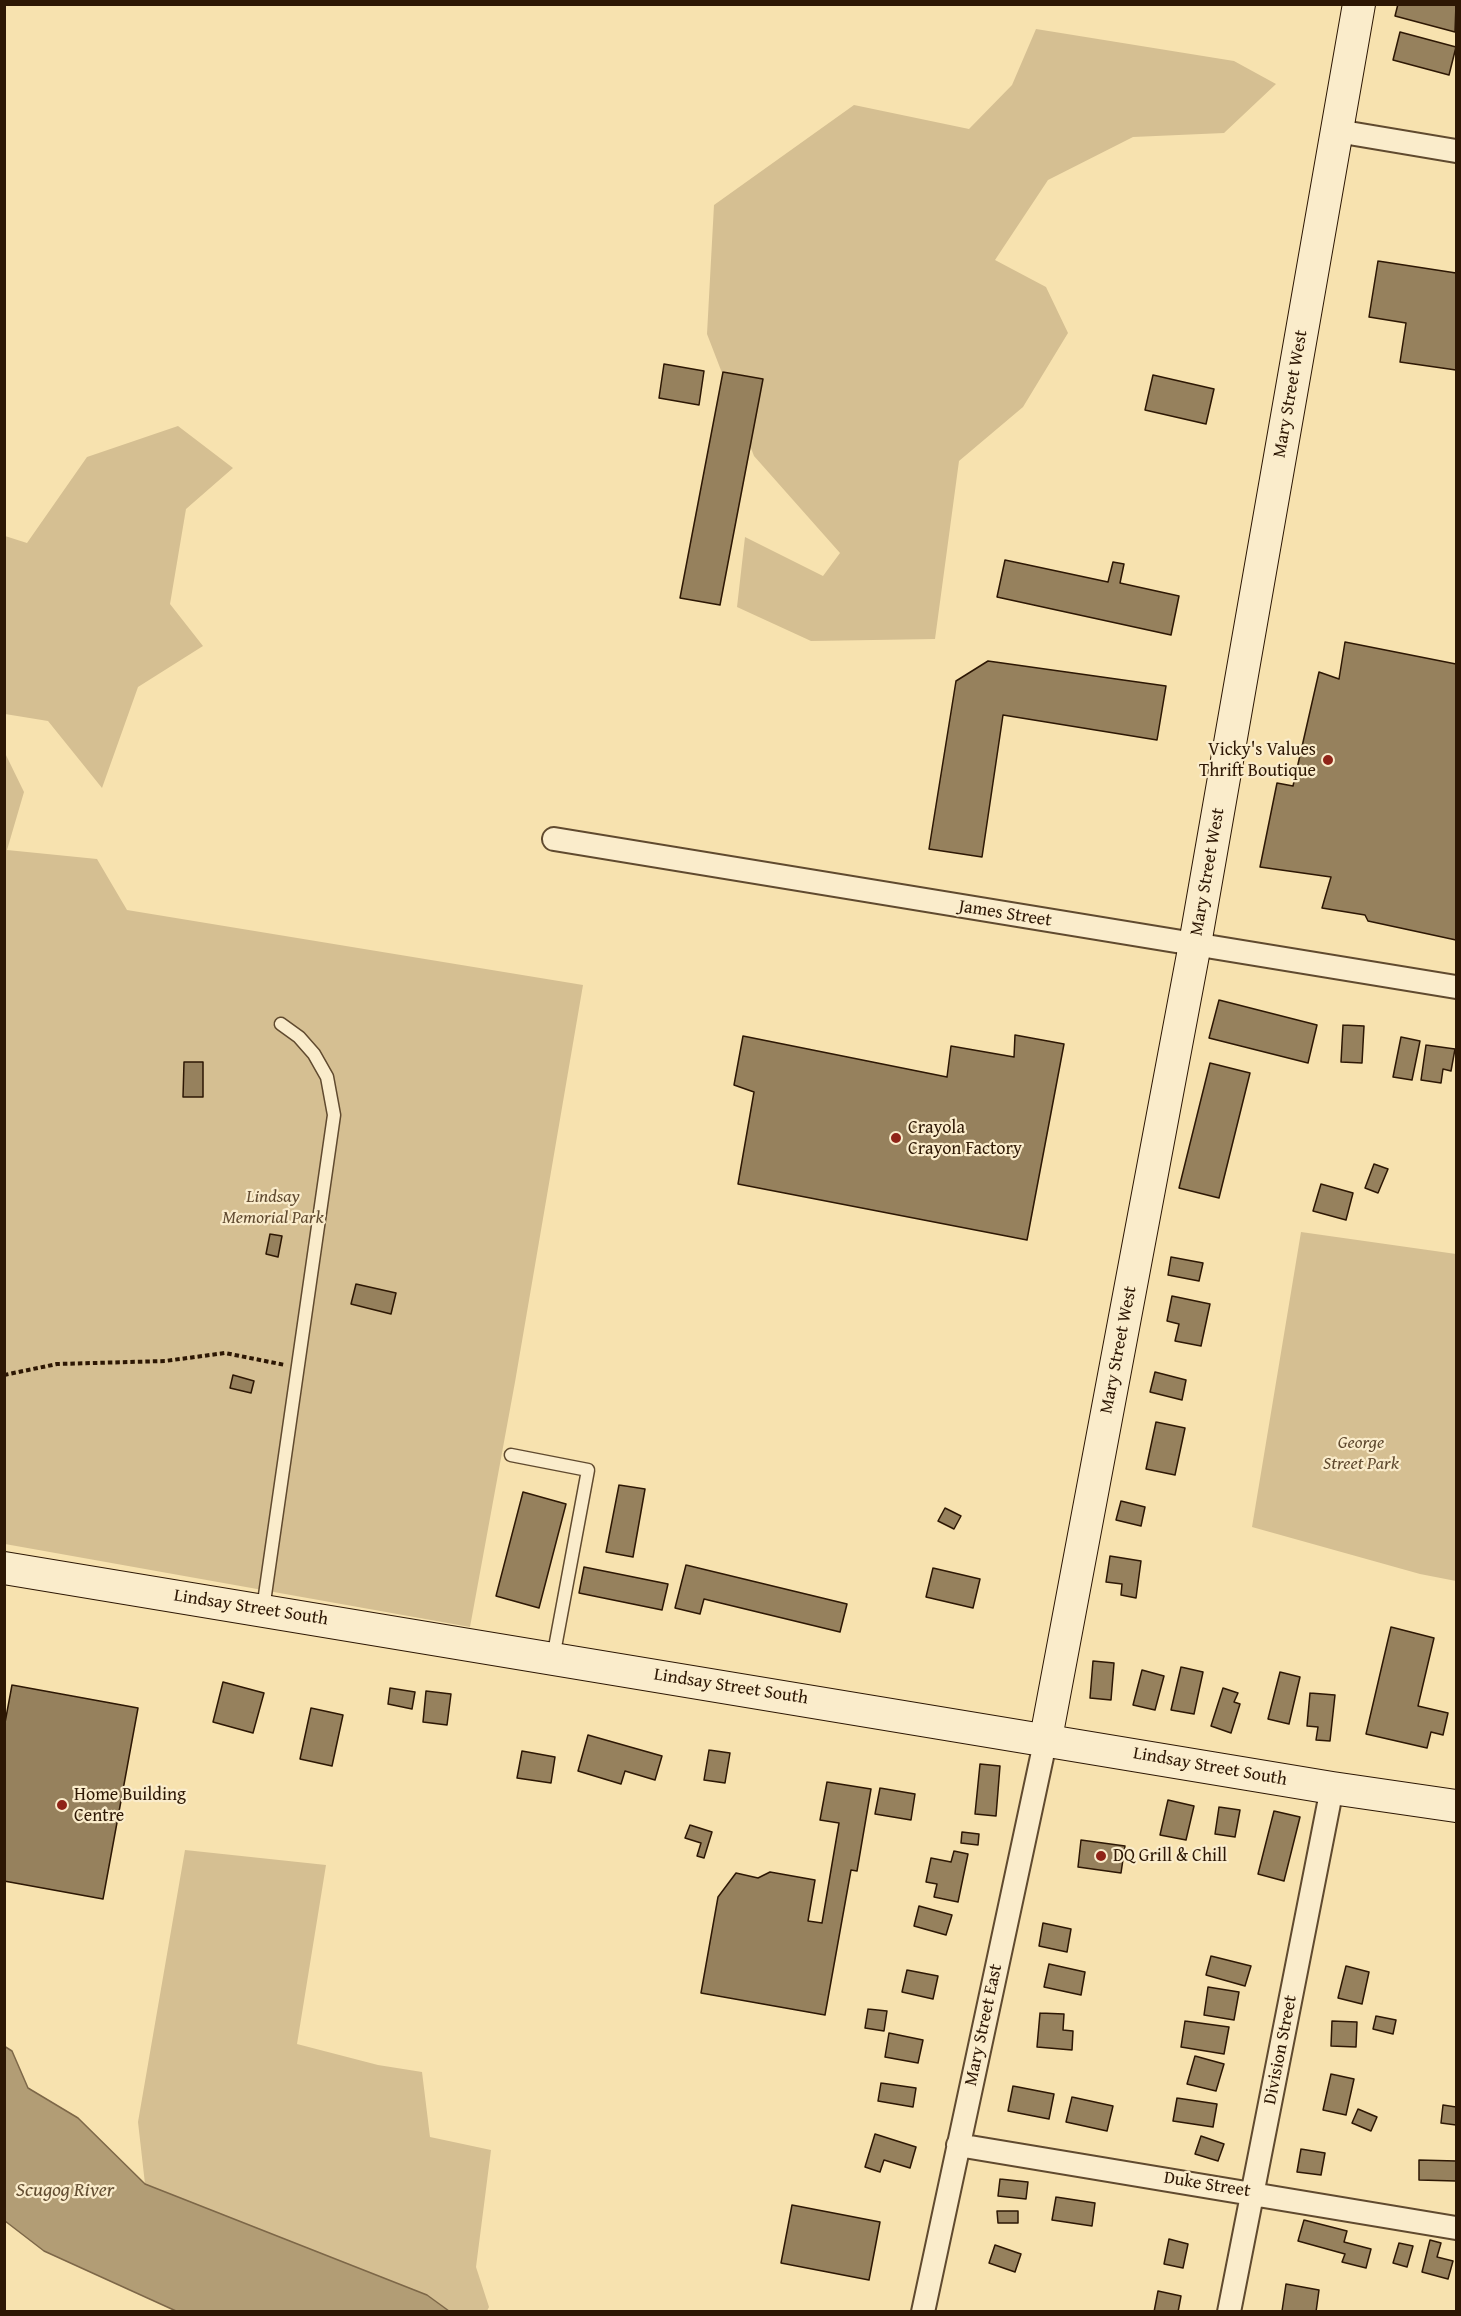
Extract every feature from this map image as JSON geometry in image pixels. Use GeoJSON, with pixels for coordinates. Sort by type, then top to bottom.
{"type":"FeatureCollection","features":[{"type":"Feature","properties":{"kind":"street","name":"Mary Street West"},"geometry":{"type":"LineString","coordinates":[[1046,1738],[1195,944],[1359,4]]}},
{"type":"Feature","properties":{"kind":"street"},"geometry":{"type":"LineString","coordinates":[[1337,131],[1456,151]]}},
{"type":"Feature","properties":{"kind":"street","name":"James Street"},"geometry":{"type":"LineString","coordinates":[[554,839],[1456,987]]}},
{"type":"Feature","properties":{"kind":"street","name":"Lindsay Street South"},"geometry":{"type":"LineString","coordinates":[[4,1568],[1046,1738],[1332,1788],[1456,1806]]}},
{"type":"Feature","properties":{"kind":"street","name":"Mary Street East"},"geometry":{"type":"LineString","coordinates":[[923,2312],[1046,1738]]}},
{"type":"Feature","properties":{"kind":"street","name":"Division Street"},"geometry":{"type":"LineString","coordinates":[[1229,2312],[1332,1788]]}},
{"type":"Feature","properties":{"kind":"street","name":"Duke Street"},"geometry":{"type":"LineString","coordinates":[[958,2145],[1456,2228]]}},
{"type":"Feature","properties":{"kind":"lane"},"geometry":{"type":"LineString","coordinates":[[262,1610],[334,1115],[327,1077],[314,1054],[299,1037],[281,1024]]}},
{"type":"Feature","properties":{"kind":"lane"},"geometry":{"type":"LineString","coordinates":[[511,1455],[588,1470],[553,1658]]}},
{"type":"Feature","properties":{"kind":"path"},"geometry":{"type":"LineString","coordinates":[[4,1375],[57,1364],[165,1361],[225,1353],[298,1368]]}},
{"type":"Feature","properties":{"kind":"green space"},"geometry":{"type":"Polygon","coordinates":[[[1036,29],[1234,61],[1276,84],[1224,133],[1133,137],[1048,180],[995,260],[1046,287],[1068,333],[1023,407],[959,461],[935,639],[811,641],[737,607],[745,537],[823,576],[840,553],[754,456],[707,334],[714,205],[854,105],[969,129],[1012,85],[1036,29]]]}},
{"type":"Feature","properties":{"kind":"green space"},"geometry":{"type":"Polygon","coordinates":[[[178,426],[233,468],[186,509],[170,604],[203,646],[138,687],[102,788],[48,721],[5,714],[5,536],[27,543],[87,457],[178,426]]]}},
{"type":"Feature","properties":{"kind":"green space","name":"Lindsay Memorial Park"},"geometry":{"type":"Polygon","coordinates":[[[4,751],[24,792],[7,850],[97,859],[127,910],[583,985],[515,1382],[470,1627],[5,1544],[4,751]]]}},
{"type":"Feature","properties":{"kind":"green space","name":"George Street Park"},"geometry":{"type":"Polygon","coordinates":[[[1301,1232],[1456,1254],[1456,1581],[1420,1574],[1252,1527],[1301,1232]]]}},
{"type":"Feature","properties":{"kind":"green space"},"geometry":{"type":"Polygon","coordinates":[[[185,1850],[326,1865],[297,2044],[378,2065],[422,2072],[430,2137],[491,2150],[476,2267],[489,2307],[487,2311],[449,2311],[427,2295],[145,2184],[138,2122],[185,1850]]]}},
{"type":"Feature","properties":{"kind":"water","name":"Scugog River"},"geometry":{"type":"Polygon","coordinates":[[[4,2046],[12,2051],[28,2088],[78,2118],[145,2184],[427,2295],[449,2311],[176,2311],[44,2251],[5,2221],[4,2046]]]}},
{"type":"Feature","properties":{"kind":"building"},"geometry":{"type":"Polygon","coordinates":[[[1398,4],[1456,4],[1455,32],[1395,16],[1398,4]]]}},
{"type":"Feature","properties":{"kind":"building"},"geometry":{"type":"Polygon","coordinates":[[[1400,32],[1456,47],[1449,75],[1393,60],[1400,32]]]}},
{"type":"Feature","properties":{"kind":"building"},"geometry":{"type":"Polygon","coordinates":[[[1378,261],[1456,273],[1456,370],[1400,362],[1406,323],[1369,317],[1378,261]]]}},
{"type":"Feature","properties":{"kind":"building"},"geometry":{"type":"Polygon","coordinates":[[[664,364],[704,371],[699,405],[659,398],[664,364]]]}},
{"type":"Feature","properties":{"kind":"building"},"geometry":{"type":"Polygon","coordinates":[[[723,372],[763,379],[720,605],[680,598],[723,372]]]}},
{"type":"Feature","properties":{"kind":"building"},"geometry":{"type":"Polygon","coordinates":[[[1153,375],[1214,389],[1206,424],[1145,410],[1153,375]]]}},
{"type":"Feature","properties":{"kind":"building"},"geometry":{"type":"Polygon","coordinates":[[[1005,560],[1108,582],[1113,562],[1124,564],[1120,583],[1179,596],[1171,635],[997,597],[1005,560]]]}},
{"type":"Feature","properties":{"kind":"building"},"geometry":{"type":"Polygon","coordinates":[[[1345,642],[1456,664],[1456,940],[1368,921],[1365,915],[1322,908],[1331,877],[1260,867],[1277,783],[1293,786],[1319,672],[1339,679],[1345,642]]]}},
{"type":"Feature","properties":{"kind":"building"},"geometry":{"type":"Polygon","coordinates":[[[988,661],[1166,686],[1157,740],[1003,715],[982,857],[929,849],[956,681],[988,661]]]}},
{"type":"Feature","properties":{"kind":"building"},"geometry":{"type":"Polygon","coordinates":[[[1219,1000],[1317,1025],[1308,1063],[1209,1038],[1219,1000]]]}},
{"type":"Feature","properties":{"kind":"building"},"geometry":{"type":"Polygon","coordinates":[[[1343,1025],[1364,1026],[1362,1063],[1341,1062],[1343,1025]]]}},
{"type":"Feature","properties":{"kind":"building","name":"Crayola Crayon Factory"},"geometry":{"type":"Polygon","coordinates":[[[1015,1035],[1064,1044],[1027,1240],[738,1184],[754,1092],[734,1085],[743,1036],[947,1077],[951,1046],[1014,1057],[1015,1035]]]}},
{"type":"Feature","properties":{"kind":"building"},"geometry":{"type":"Polygon","coordinates":[[[1401,1037],[1420,1041],[1412,1080],[1393,1077],[1401,1037]]]}},
{"type":"Feature","properties":{"kind":"building"},"geometry":{"type":"Polygon","coordinates":[[[1426,1045],[1455,1049],[1451,1071],[1443,1069],[1441,1083],[1421,1080],[1426,1045]]]}},
{"type":"Feature","properties":{"kind":"building"},"geometry":{"type":"Polygon","coordinates":[[[184,1062],[203,1062],[203,1097],[183,1097],[184,1062]]]}},
{"type":"Feature","properties":{"kind":"building"},"geometry":{"type":"Polygon","coordinates":[[[1210,1063],[1250,1073],[1219,1198],[1179,1188],[1210,1063]]]}},
{"type":"Feature","properties":{"kind":"building"},"geometry":{"type":"Polygon","coordinates":[[[1374,1164],[1388,1169],[1378,1193],[1365,1188],[1374,1164]]]}},
{"type":"Feature","properties":{"kind":"building"},"geometry":{"type":"Polygon","coordinates":[[[1321,1184],[1353,1193],[1346,1220],[1313,1211],[1321,1184]]]}},
{"type":"Feature","properties":{"kind":"building"},"geometry":{"type":"Polygon","coordinates":[[[270,1234],[282,1236],[278,1257],[266,1254],[270,1234]]]}},
{"type":"Feature","properties":{"kind":"building"},"geometry":{"type":"Polygon","coordinates":[[[1171,1257],[1203,1263],[1199,1281],[1168,1275],[1171,1257]]]}},
{"type":"Feature","properties":{"kind":"building"},"geometry":{"type":"Polygon","coordinates":[[[356,1284],[396,1293],[391,1314],[351,1304],[356,1284]]]}},
{"type":"Feature","properties":{"kind":"building"},"geometry":{"type":"Polygon","coordinates":[[[1172,1296],[1210,1304],[1201,1346],[1175,1341],[1179,1324],[1167,1321],[1172,1296]]]}},
{"type":"Feature","properties":{"kind":"building"},"geometry":{"type":"Polygon","coordinates":[[[1155,1372],[1186,1380],[1182,1400],[1150,1392],[1155,1372]]]}},
{"type":"Feature","properties":{"kind":"building"},"geometry":{"type":"Polygon","coordinates":[[[233,1375],[254,1381],[251,1393],[230,1388],[233,1375]]]}},
{"type":"Feature","properties":{"kind":"building"},"geometry":{"type":"Polygon","coordinates":[[[1156,1422],[1185,1428],[1175,1475],[1146,1469],[1156,1422]]]}},
{"type":"Feature","properties":{"kind":"building"},"geometry":{"type":"Polygon","coordinates":[[[619,1485],[645,1489],[633,1557],[606,1552],[619,1485]]]}},
{"type":"Feature","properties":{"kind":"building"},"geometry":{"type":"Polygon","coordinates":[[[523,1492],[566,1504],[539,1608],[496,1596],[523,1492]]]}},
{"type":"Feature","properties":{"kind":"building"},"geometry":{"type":"Polygon","coordinates":[[[1121,1501],[1145,1507],[1141,1526],[1116,1520],[1121,1501]]]}},
{"type":"Feature","properties":{"kind":"building"},"geometry":{"type":"Polygon","coordinates":[[[945,1508],[961,1516],[954,1529],[938,1521],[945,1508]]]}},
{"type":"Feature","properties":{"kind":"building"},"geometry":{"type":"Polygon","coordinates":[[[1110,1556],[1141,1561],[1136,1598],[1121,1595],[1122,1584],[1106,1582],[1110,1556]]]}},
{"type":"Feature","properties":{"kind":"building"},"geometry":{"type":"Polygon","coordinates":[[[686,1565],[847,1604],[840,1632],[704,1599],[700,1614],[675,1608],[686,1565]]]}},
{"type":"Feature","properties":{"kind":"building"},"geometry":{"type":"Polygon","coordinates":[[[584,1567],[668,1584],[662,1610],[579,1593],[584,1567]]]}},
{"type":"Feature","properties":{"kind":"building"},"geometry":{"type":"Polygon","coordinates":[[[933,1568],[980,1579],[973,1608],[926,1597],[933,1568]]]}},
{"type":"Feature","properties":{"kind":"building"},"geometry":{"type":"Polygon","coordinates":[[[1391,1627],[1434,1638],[1418,1706],[1448,1713],[1443,1735],[1431,1732],[1427,1748],[1366,1734],[1391,1627]]]}},
{"type":"Feature","properties":{"kind":"building"},"geometry":{"type":"Polygon","coordinates":[[[1093,1661],[1114,1663],[1111,1700],[1090,1698],[1093,1661]]]}},
{"type":"Feature","properties":{"kind":"building"},"geometry":{"type":"Polygon","coordinates":[[[1181,1667],[1203,1672],[1194,1714],[1171,1710],[1181,1667]]]}},
{"type":"Feature","properties":{"kind":"building"},"geometry":{"type":"Polygon","coordinates":[[[1142,1670],[1164,1676],[1155,1710],[1133,1705],[1142,1670]]]}},
{"type":"Feature","properties":{"kind":"building"},"geometry":{"type":"Polygon","coordinates":[[[1280,1672],[1300,1677],[1289,1724],[1268,1719],[1280,1672]]]}},
{"type":"Feature","properties":{"kind":"building"},"geometry":{"type":"Polygon","coordinates":[[[223,1682],[264,1693],[253,1733],[213,1722],[223,1682]]]}},
{"type":"Feature","properties":{"kind":"building","name":"Home Building Centre"},"geometry":{"type":"Polygon","coordinates":[[[12,1685],[138,1708],[103,1899],[4,1881],[4,1728],[12,1685]]]}},
{"type":"Feature","properties":{"kind":"building"},"geometry":{"type":"Polygon","coordinates":[[[390,1688],[415,1692],[412,1709],[388,1704],[390,1688]]]}},
{"type":"Feature","properties":{"kind":"building"},"geometry":{"type":"Polygon","coordinates":[[[1223,1688],[1238,1693],[1234,1702],[1240,1704],[1231,1733],[1211,1726],[1223,1688]]]}},
{"type":"Feature","properties":{"kind":"building"},"geometry":{"type":"Polygon","coordinates":[[[426,1691],[451,1694],[447,1725],[423,1722],[426,1691]]]}},
{"type":"Feature","properties":{"kind":"building"},"geometry":{"type":"Polygon","coordinates":[[[1310,1693],[1335,1695],[1330,1741],[1316,1740],[1318,1727],[1307,1726],[1310,1693]]]}},
{"type":"Feature","properties":{"kind":"building"},"geometry":{"type":"Polygon","coordinates":[[[311,1708],[343,1715],[332,1766],[300,1759],[311,1708]]]}},
{"type":"Feature","properties":{"kind":"building"},"geometry":{"type":"Polygon","coordinates":[[[588,1735],[662,1756],[655,1780],[625,1771],[621,1784],[578,1771],[588,1735]]]}},
{"type":"Feature","properties":{"kind":"building"},"geometry":{"type":"Polygon","coordinates":[[[709,1750],[730,1753],[725,1783],[704,1780],[709,1750]]]}},
{"type":"Feature","properties":{"kind":"building"},"geometry":{"type":"Polygon","coordinates":[[[522,1751],[555,1757],[551,1783],[517,1778],[522,1751]]]}},
{"type":"Feature","properties":{"kind":"building"},"geometry":{"type":"Polygon","coordinates":[[[980,1764],[1000,1766],[996,1816],[975,1814],[980,1764]]]}},
{"type":"Feature","properties":{"kind":"building"},"geometry":{"type":"Polygon","coordinates":[[[827,1782],[871,1789],[857,1871],[851,1870],[825,2015],[701,1993],[718,1897],[736,1873],[758,1878],[770,1872],[815,1880],[808,1921],[822,1923],[839,1823],[820,1820],[827,1782]]]}},
{"type":"Feature","properties":{"kind":"building"},"geometry":{"type":"Polygon","coordinates":[[[880,1788],[915,1794],[911,1820],[875,1814],[880,1788]]]}},
{"type":"Feature","properties":{"kind":"building"},"geometry":{"type":"Polygon","coordinates":[[[1168,1800],[1194,1806],[1186,1840],[1160,1835],[1168,1800]]]}},
{"type":"Feature","properties":{"kind":"building"},"geometry":{"type":"Polygon","coordinates":[[[1219,1807],[1240,1810],[1235,1837],[1215,1834],[1219,1807]]]}},
{"type":"Feature","properties":{"kind":"building"},"geometry":{"type":"Polygon","coordinates":[[[1274,1811],[1300,1817],[1284,1881],[1258,1874],[1274,1811]]]}},
{"type":"Feature","properties":{"kind":"building"},"geometry":{"type":"Polygon","coordinates":[[[690,1825],[712,1832],[704,1858],[697,1856],[701,1843],[685,1838],[690,1825]]]}},
{"type":"Feature","properties":{"kind":"building"},"geometry":{"type":"Polygon","coordinates":[[[962,1832],[979,1834],[978,1845],[961,1843],[962,1832]]]}},
{"type":"Feature","properties":{"kind":"building","name":"DQ Grill & Chill"},"geometry":{"type":"Polygon","coordinates":[[[1081,1840],[1125,1846],[1121,1873],[1078,1867],[1081,1840]]]}},
{"type":"Feature","properties":{"kind":"building"},"geometry":{"type":"Polygon","coordinates":[[[954,1851],[968,1854],[958,1902],[934,1897],[937,1884],[926,1882],[931,1858],[951,1862],[954,1851]]]}},
{"type":"Feature","properties":{"kind":"building"},"geometry":{"type":"Polygon","coordinates":[[[919,1906],[952,1915],[946,1935],[914,1926],[919,1906]]]}},
{"type":"Feature","properties":{"kind":"building"},"geometry":{"type":"Polygon","coordinates":[[[1043,1923],[1071,1929],[1067,1952],[1039,1946],[1043,1923]]]}},
{"type":"Feature","properties":{"kind":"building"},"geometry":{"type":"Polygon","coordinates":[[[1211,1956],[1251,1966],[1245,1986],[1206,1975],[1211,1956]]]}},
{"type":"Feature","properties":{"kind":"building"},"geometry":{"type":"Polygon","coordinates":[[[1049,1964],[1085,1972],[1081,1995],[1044,1987],[1049,1964]]]}},
{"type":"Feature","properties":{"kind":"building"},"geometry":{"type":"Polygon","coordinates":[[[1346,1966],[1369,1972],[1362,2004],[1338,1998],[1346,1966]]]}},
{"type":"Feature","properties":{"kind":"building"},"geometry":{"type":"Polygon","coordinates":[[[907,1970],[938,1976],[933,1999],[902,1992],[907,1970]]]}},
{"type":"Feature","properties":{"kind":"building"},"geometry":{"type":"Polygon","coordinates":[[[1208,1987],[1239,1992],[1234,2020],[1204,2015],[1208,1987]]]}},
{"type":"Feature","properties":{"kind":"building"},"geometry":{"type":"Polygon","coordinates":[[[868,2009],[887,2011],[884,2031],[865,2028],[868,2009]]]}},
{"type":"Feature","properties":{"kind":"building"},"geometry":{"type":"Polygon","coordinates":[[[1040,2013],[1064,2014],[1063,2030],[1073,2031],[1072,2050],[1037,2047],[1040,2013]]]}},
{"type":"Feature","properties":{"kind":"building"},"geometry":{"type":"Polygon","coordinates":[[[1376,2016],[1396,2020],[1393,2034],[1373,2029],[1376,2016]]]}},
{"type":"Feature","properties":{"kind":"building"},"geometry":{"type":"Polygon","coordinates":[[[1185,2021],[1229,2027],[1224,2054],[1181,2047],[1185,2021]]]}},
{"type":"Feature","properties":{"kind":"building"},"geometry":{"type":"Polygon","coordinates":[[[1332,2021],[1357,2022],[1356,2047],[1331,2046],[1332,2021]]]}},
{"type":"Feature","properties":{"kind":"building"},"geometry":{"type":"Polygon","coordinates":[[[889,2033],[923,2040],[918,2063],[885,2057],[889,2033]]]}},
{"type":"Feature","properties":{"kind":"building"},"geometry":{"type":"Polygon","coordinates":[[[1195,2056],[1224,2064],[1216,2091],[1187,2084],[1195,2056]]]}},
{"type":"Feature","properties":{"kind":"building"},"geometry":{"type":"Polygon","coordinates":[[[1331,2074],[1354,2079],[1346,2115],[1323,2110],[1331,2074]]]}},
{"type":"Feature","properties":{"kind":"building"},"geometry":{"type":"Polygon","coordinates":[[[881,2083],[916,2088],[913,2107],[878,2101],[881,2083]]]}},
{"type":"Feature","properties":{"kind":"building"},"geometry":{"type":"Polygon","coordinates":[[[1013,2086],[1054,2094],[1049,2119],[1008,2111],[1013,2086]]]}},
{"type":"Feature","properties":{"kind":"building"},"geometry":{"type":"Polygon","coordinates":[[[1072,2097],[1113,2106],[1107,2131],[1066,2122],[1072,2097]]]}},
{"type":"Feature","properties":{"kind":"building"},"geometry":{"type":"Polygon","coordinates":[[[1177,2098],[1217,2104],[1213,2127],[1173,2121],[1177,2098]]]}},
{"type":"Feature","properties":{"kind":"building"},"geometry":{"type":"Polygon","coordinates":[[[1443,2105],[1456,2107],[1456,2125],[1441,2123],[1443,2105]]]}},
{"type":"Feature","properties":{"kind":"building"},"geometry":{"type":"Polygon","coordinates":[[[1358,2109],[1377,2117],[1371,2131],[1352,2123],[1358,2109]]]}},
{"type":"Feature","properties":{"kind":"building"},"geometry":{"type":"Polygon","coordinates":[[[875,2134],[916,2147],[910,2168],[884,2160],[880,2172],[865,2167],[875,2134]]]}},
{"type":"Feature","properties":{"kind":"building"},"geometry":{"type":"Polygon","coordinates":[[[1201,2136],[1224,2144],[1218,2161],[1195,2154],[1201,2136]]]}},
{"type":"Feature","properties":{"kind":"building"},"geometry":{"type":"Polygon","coordinates":[[[1301,2149],[1325,2153],[1321,2175],[1297,2172],[1301,2149]]]}},
{"type":"Feature","properties":{"kind":"building"},"geometry":{"type":"Polygon","coordinates":[[[1419,2160],[1456,2161],[1456,2181],[1419,2180],[1419,2160]]]}},
{"type":"Feature","properties":{"kind":"building"},"geometry":{"type":"Polygon","coordinates":[[[1000,2179],[1028,2182],[1026,2199],[998,2196],[1000,2179]]]}},
{"type":"Feature","properties":{"kind":"building"},"geometry":{"type":"Polygon","coordinates":[[[1056,2197],[1095,2203],[1092,2226],[1052,2220],[1056,2197]]]}},
{"type":"Feature","properties":{"kind":"building"},"geometry":{"type":"Polygon","coordinates":[[[792,2205],[880,2222],[869,2280],[781,2263],[792,2205]]]}},
{"type":"Feature","properties":{"kind":"building"},"geometry":{"type":"Polygon","coordinates":[[[997,2211],[1018,2211],[1018,2223],[998,2223],[997,2211]]]}},
{"type":"Feature","properties":{"kind":"building"},"geometry":{"type":"Polygon","coordinates":[[[1304,2220],[1347,2231],[1344,2242],[1371,2249],[1366,2268],[1342,2262],[1345,2254],[1298,2241],[1304,2220]]]}},
{"type":"Feature","properties":{"kind":"building"},"geometry":{"type":"Polygon","coordinates":[[[1169,2239],[1188,2244],[1183,2268],[1164,2264],[1169,2239]]]}},
{"type":"Feature","properties":{"kind":"building"},"geometry":{"type":"Polygon","coordinates":[[[1430,2240],[1441,2243],[1437,2257],[1453,2261],[1448,2279],[1422,2272],[1430,2240]]]}},
{"type":"Feature","properties":{"kind":"building"},"geometry":{"type":"Polygon","coordinates":[[[1399,2243],[1413,2246],[1407,2267],[1393,2263],[1399,2243]]]}},
{"type":"Feature","properties":{"kind":"building"},"geometry":{"type":"Polygon","coordinates":[[[995,2245],[1021,2254],[1015,2272],[989,2263],[995,2245]]]}},
{"type":"Feature","properties":{"kind":"building"},"geometry":{"type":"Polygon","coordinates":[[[1286,2284],[1319,2290],[1316,2312],[1282,2311],[1286,2284]]]}},
{"type":"Feature","properties":{"kind":"building"},"geometry":{"type":"Polygon","coordinates":[[[1158,2291],[1181,2296],[1178,2312],[1154,2312],[1158,2291]]]}},
{"type":"Feature","properties":{"kind":"place","name":"Vicky's Values Thrift Boutique"},"geometry":{"type":"Point","coordinates":[1328,760]}},
{"type":"Feature","properties":{"kind":"place","name":"Crayola Crayon Factory"},"geometry":{"type":"Point","coordinates":[896,1138]}},
{"type":"Feature","properties":{"kind":"place","name":"Home Building Centre"},"geometry":{"type":"Point","coordinates":[62,1805]}},
{"type":"Feature","properties":{"kind":"place","name":"DQ Grill & Chill"},"geometry":{"type":"Point","coordinates":[1101,1856]}}]}
